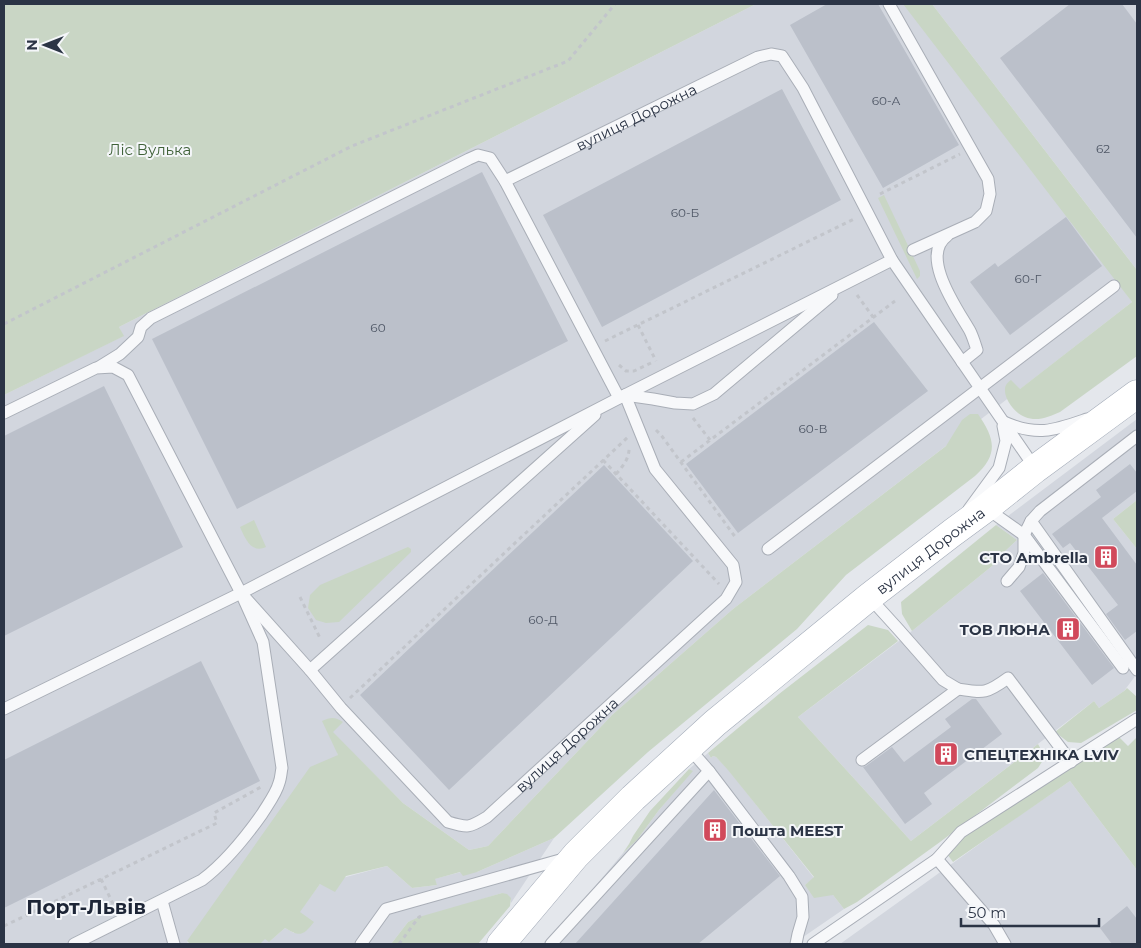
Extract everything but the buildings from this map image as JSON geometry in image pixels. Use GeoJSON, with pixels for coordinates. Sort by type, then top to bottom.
{"type":"FeatureCollection","features":[{"type":"Feature","properties":{"kind":"main road","name":"вулиця Дорожна"},"geometry":{"type":"LineString","coordinates":[[501,944],[576,855],[633,798],[715,723],[868,597],[1035,469],[1127,402]]}},
{"type":"Feature","properties":{"kind":"lane"},"geometry":{"type":"LineString","coordinates":[[889,4],[988,178],[990,194],[986,211],[976,222],[913,250]]}},
{"type":"Feature","properties":{"kind":"lane","name":"вулиця Дорожна"},"geometry":{"type":"LineString","coordinates":[[241,593],[310,670],[341,708],[448,822],[464,826],[475,824],[487,817],[726,599],[736,582],[733,565],[655,469],[622,396],[505,181],[758,57],[771,54],[782,56],[803,88],[892,260],[1035,469]]}},
{"type":"Feature","properties":{"kind":"lane"},"geometry":{"type":"LineString","coordinates":[[4,413],[96,368],[120,354],[138,337],[141,327],[152,318],[469,159],[478,155],[490,158],[505,181]]}},
{"type":"Feature","properties":{"kind":"lane"},"geometry":{"type":"LineString","coordinates":[[953,231],[942,239],[937,251],[938,270],[971,334],[977,350],[962,362]]}},
{"type":"Feature","properties":{"kind":"lane"},"geometry":{"type":"LineString","coordinates":[[4,709],[241,593],[622,396],[892,260]]}},
{"type":"Feature","properties":{"kind":"lane"},"geometry":{"type":"LineString","coordinates":[[622,396],[653,399],[674,404],[693,404],[714,394],[845,283]]}},
{"type":"Feature","properties":{"kind":"lane"},"geometry":{"type":"LineString","coordinates":[[768,550],[1114,286]]}},
{"type":"Feature","properties":{"kind":"lane"},"geometry":{"type":"LineString","coordinates":[[74,944],[162,901],[202,880],[216,870],[269,803],[280,782],[282,768],[263,642],[241,593],[128,375],[113,367],[96,368]]}},
{"type":"Feature","properties":{"kind":"lane"},"geometry":{"type":"LineString","coordinates":[[1003,422],[1018,428],[1043,432],[1057,429],[1127,402]]}},
{"type":"Feature","properties":{"kind":"lane"},"geometry":{"type":"LineString","coordinates":[[310,670],[608,404]]}},
{"type":"Feature","properties":{"kind":"lane"},"geometry":{"type":"LineString","coordinates":[[952,533],[999,468],[1006,441],[1003,422]]}},
{"type":"Feature","properties":{"kind":"lane"},"geometry":{"type":"LineString","coordinates":[[1007,581],[1020,567],[1024,554],[1024,535],[1031,521],[1040,511],[1137,436]]}},
{"type":"Feature","properties":{"kind":"lane"},"geometry":{"type":"LineString","coordinates":[[986,508],[1024,535],[1123,668]]}},
{"type":"Feature","properties":{"kind":"lane"},"geometry":{"type":"LineString","coordinates":[[1031,521],[1137,670]]}},
{"type":"Feature","properties":{"kind":"lane"},"geometry":{"type":"LineString","coordinates":[[868,597],[943,680],[958,689],[980,692],[992,690],[1008,678],[1071,762]]}},
{"type":"Feature","properties":{"kind":"lane"},"geometry":{"type":"LineString","coordinates":[[862,760],[958,689]]}},
{"type":"Feature","properties":{"kind":"lane"},"geometry":{"type":"LineString","coordinates":[[813,944],[937,859],[961,832],[1137,719]]}},
{"type":"Feature","properties":{"kind":"lane"},"geometry":{"type":"LineString","coordinates":[[688,747],[709,771],[789,876],[802,897],[803,917],[796,944]]}},
{"type":"Feature","properties":{"kind":"lane"},"geometry":{"type":"LineString","coordinates":[[551,944],[709,771]]}},
{"type":"Feature","properties":{"kind":"lane"},"geometry":{"type":"LineString","coordinates":[[361,944],[386,909],[576,855]]}},
{"type":"Feature","properties":{"kind":"lane"},"geometry":{"type":"LineString","coordinates":[[937,859],[994,925],[1006,944]]}},
{"type":"Feature","properties":{"kind":"lane"},"geometry":{"type":"LineString","coordinates":[[162,901],[174,944]]}},
{"type":"Feature","properties":{"kind":"path"},"geometry":{"type":"LineString","coordinates":[[4,324],[352,146],[568,61],[615,4]]}},
{"type":"Feature","properties":{"kind":"path"},"geometry":{"type":"LineString","coordinates":[[880,194],[971,149]]}},
{"type":"Feature","properties":{"kind":"path"},"geometry":{"type":"LineString","coordinates":[[851,213],[858,227]]}},
{"type":"Feature","properties":{"kind":"path"},"geometry":{"type":"LineString","coordinates":[[609,348],[605,341],[854,219]]}},
{"type":"Feature","properties":{"kind":"path"},"geometry":{"type":"LineString","coordinates":[[857,295],[873,317]]}},
{"type":"Feature","properties":{"kind":"path"},"geometry":{"type":"LineString","coordinates":[[681,462],[894,301]]}},
{"type":"Feature","properties":{"kind":"path"},"geometry":{"type":"LineString","coordinates":[[616,362],[626,371],[634,372],[656,361],[638,324]]}},
{"type":"Feature","properties":{"kind":"path"},"geometry":{"type":"LineString","coordinates":[[693,418],[710,440]]}},
{"type":"Feature","properties":{"kind":"path"},"geometry":{"type":"LineString","coordinates":[[654,429],[661,434],[736,538]]}},
{"type":"Feature","properties":{"kind":"path"},"geometry":{"type":"LineString","coordinates":[[346,691],[350,698],[632,433]]}},
{"type":"Feature","properties":{"kind":"path"},"geometry":{"type":"LineString","coordinates":[[616,474],[630,453],[628,436]]}},
{"type":"Feature","properties":{"kind":"path"},"geometry":{"type":"LineString","coordinates":[[603,460],[720,585]]}},
{"type":"Feature","properties":{"kind":"path"},"geometry":{"type":"LineString","coordinates":[[300,597],[320,638]]}},
{"type":"Feature","properties":{"kind":"path"},"geometry":{"type":"LineString","coordinates":[[4,926],[217,822],[214,813],[262,786]]}},
{"type":"Feature","properties":{"kind":"path"},"geometry":{"type":"LineString","coordinates":[[101,879],[116,911]]}},
{"type":"Feature","properties":{"kind":"path"},"geometry":{"type":"LineString","coordinates":[[399,944],[419,917],[428,914]]}},
{"type":"Feature","properties":{"kind":"shaded area"},"geometry":{"type":"Polygon","coordinates":[[[756,4],[922,4],[1132,302],[733,609],[612,715],[488,846],[469,850],[403,803],[333,733],[338,755],[187,942],[190,944],[4,944],[4,395],[123,336],[119,327],[756,4]]]}},
{"type":"Feature","properties":{"kind":"shaded area"},"geometry":{"type":"Polygon","coordinates":[[[932,4],[1137,4],[1137,270],[1114,240],[932,4]]]}},
{"type":"Feature","properties":{"kind":"shaded area"},"geometry":{"type":"Polygon","coordinates":[[[1137,419],[1137,500],[1113,519],[1137,549],[1137,674],[1124,691],[1099,708],[1094,701],[911,841],[798,717],[907,635],[1002,558],[1002,554],[1017,540],[996,525],[1137,419]]]}},
{"type":"Feature","properties":{"kind":"shaded area"},"geometry":{"type":"Polygon","coordinates":[[[708,753],[711,758],[713,756],[716,757],[728,769],[814,878],[805,885],[833,895],[844,909],[793,944],[547,944],[623,853],[637,840],[692,771],[689,769],[708,753]]]}},
{"type":"Feature","properties":{"kind":"shaded area"},"geometry":{"type":"Polygon","coordinates":[[[1070,781],[1137,870],[1137,944],[840,944],[1013,820],[1070,781]]]}},
{"type":"Feature","properties":{"kind":"shaded area"},"geometry":{"type":"Polygon","coordinates":[[[554,838],[511,903],[511,900],[502,893],[408,922],[391,944],[260,944],[265,938],[270,941],[285,928],[294,933],[299,912],[320,884],[387,866],[412,888],[437,885],[434,879],[461,872],[477,872],[554,838]]]}},
{"type":"Feature","properties":{"kind":"green space","name":"Ліс Вулька"},"geometry":{"type":"Polygon","coordinates":[[[4,4],[756,4],[119,327],[124,336],[4,395],[4,4]]]}},
{"type":"Feature","properties":{"kind":"green space"},"geometry":{"type":"Polygon","coordinates":[[[903,4],[932,4],[1137,270],[1137,356],[1052,416],[1034,419],[1018,413],[1006,398],[1005,389],[1007,384],[1011,380],[1020,389],[1132,302],[903,4]]]}},
{"type":"Feature","properties":{"kind":"green space"},"geometry":{"type":"Polygon","coordinates":[[[884,195],[920,271],[920,276],[917,279],[878,198],[884,195]]]}},
{"type":"Feature","properties":{"kind":"green space"},"geometry":{"type":"Polygon","coordinates":[[[970,414],[978,414],[991,439],[991,453],[983,468],[846,575],[797,629],[648,752],[554,838],[477,872],[463,876],[460,872],[435,879],[437,885],[412,888],[387,866],[346,876],[335,892],[320,884],[300,912],[314,922],[301,934],[294,933],[285,928],[269,942],[265,939],[260,944],[190,944],[187,941],[310,767],[338,755],[322,721],[333,718],[343,722],[333,732],[403,803],[469,850],[488,846],[612,715],[733,609],[946,446],[962,420],[970,414]]]}},
{"type":"Feature","properties":{"kind":"green space"},"geometry":{"type":"Polygon","coordinates":[[[1137,500],[1137,549],[1113,519],[1137,500]]]}},
{"type":"Feature","properties":{"kind":"green space"},"geometry":{"type":"Polygon","coordinates":[[[254,520],[266,547],[261,549],[252,547],[249,544],[240,527],[254,520]]]}},
{"type":"Feature","properties":{"kind":"green space"},"geometry":{"type":"Polygon","coordinates":[[[996,525],[1017,540],[1002,554],[1002,558],[912,631],[902,614],[901,602],[996,525]]]}},
{"type":"Feature","properties":{"kind":"green space"},"geometry":{"type":"Polygon","coordinates":[[[408,547],[411,549],[411,552],[339,622],[326,623],[316,620],[308,608],[310,595],[320,585],[408,547]]]}},
{"type":"Feature","properties":{"kind":"green space"},"geometry":{"type":"Polygon","coordinates":[[[868,625],[888,630],[898,641],[798,717],[911,841],[1038,744],[1045,757],[1038,768],[940,842],[857,902],[844,909],[833,895],[814,898],[805,885],[814,877],[728,770],[716,757],[713,756],[711,758],[708,753],[779,694],[868,625]]]}},
{"type":"Feature","properties":{"kind":"green space"},"geometry":{"type":"Polygon","coordinates":[[[1127,688],[1137,697],[1137,710],[1081,743],[1068,742],[1055,732],[1094,701],[1099,708],[1127,688]]]}},
{"type":"Feature","properties":{"kind":"green space"},"geometry":{"type":"Polygon","coordinates":[[[1118,736],[1128,746],[1137,737],[1137,870],[1070,781],[953,862],[947,854],[964,837],[1118,736]]]}},
{"type":"Feature","properties":{"kind":"green space"},"geometry":{"type":"Polygon","coordinates":[[[689,769],[693,771],[659,810],[637,840],[623,853],[650,811],[689,769]]]}},
{"type":"Feature","properties":{"kind":"green space"},"geometry":{"type":"Polygon","coordinates":[[[502,893],[507,894],[511,898],[510,906],[478,944],[391,944],[408,922],[419,917],[502,893]]]}},
{"type":"Feature","properties":{"kind":"place","name":"СТО Ambrella"},"geometry":{"type":"Point","coordinates":[1106,557]}},
{"type":"Feature","properties":{"kind":"place","name":"ТОВ ЛЮНА"},"geometry":{"type":"Point","coordinates":[1068,629]}},
{"type":"Feature","properties":{"kind":"place","name":"СПЕЦТЕХНІКА LVIV"},"geometry":{"type":"Point","coordinates":[946,754]}},
{"type":"Feature","properties":{"kind":"place","name":"Пошта MEEST"},"geometry":{"type":"Point","coordinates":[715,830]}},
{"type":"Feature","properties":{"kind":"district","name":"Порт-Львів"},"geometry":{"type":"Point","coordinates":[86,907]}}]}
